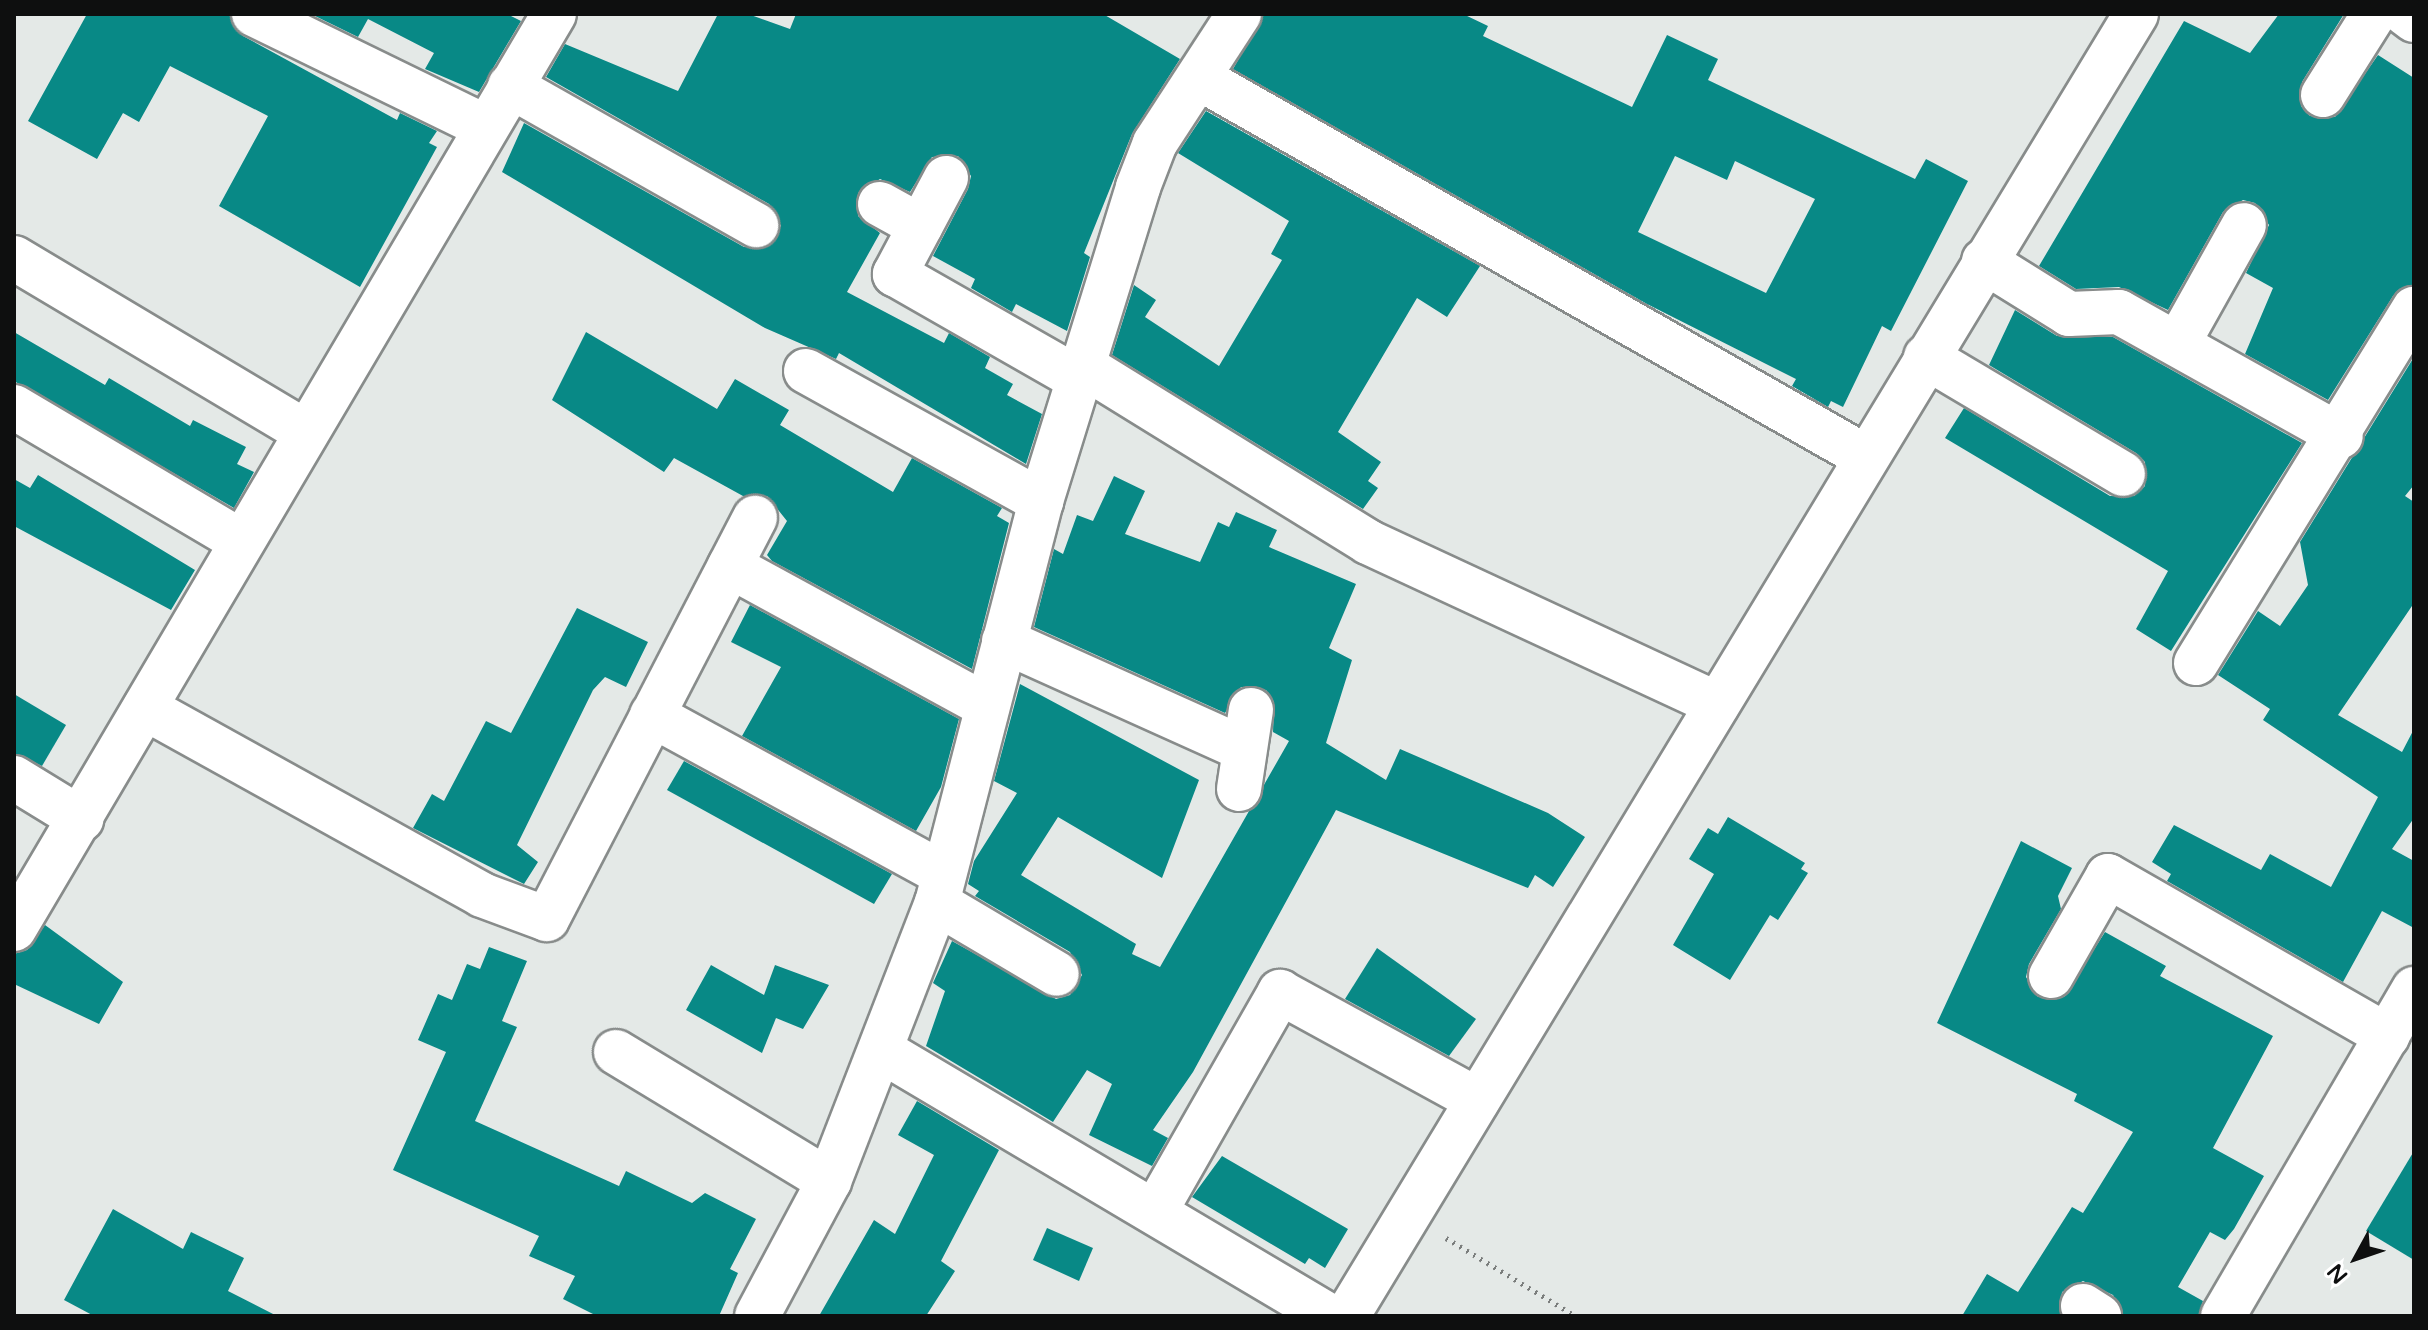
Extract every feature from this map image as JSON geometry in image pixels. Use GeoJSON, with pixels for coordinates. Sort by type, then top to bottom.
{"type":"FeatureCollection","features":[{"type":"Feature","properties":{"kind":"street"},"geometry":{"type":"LineString","coordinates":[[254,14],[486,127]]}},
{"type":"Feature","properties":{"kind":"street"},"geometry":{"type":"LineString","coordinates":[[14,929],[81,819],[302,430],[554,14]]}},
{"type":"Feature","properties":{"kind":"street"},"geometry":{"type":"LineString","coordinates":[[757,1316],[829,1181],[884,1052],[940,889],[985,705],[1041,501],[1155,143],[1201,79],[1239,14]]}},
{"type":"Feature","properties":{"kind":"street"},"geometry":{"type":"LineString","coordinates":[[1347,1316],[1864,456],[2136,14]]}},
{"type":"Feature","properties":{"kind":"street"},"geometry":{"type":"LineString","coordinates":[[2323,95],[2374,14]]}},
{"type":"Feature","properties":{"kind":"street"},"geometry":{"type":"LineString","coordinates":[[2406,14],[2414,20]]}},
{"type":"Feature","properties":{"kind":"street"},"geometry":{"type":"LineString","coordinates":[[1201,79],[1864,456]]}},
{"type":"Feature","properties":{"kind":"street"},"geometry":{"type":"LineString","coordinates":[[510,86],[756,225]]}},
{"type":"Feature","properties":{"kind":"street"},"geometry":{"type":"LineString","coordinates":[[946,178],[895,274],[1083,374],[1368,542],[1717,704]]}},
{"type":"Feature","properties":{"kind":"street"},"geometry":{"type":"LineString","coordinates":[[880,204],[920,226]]}},
{"type":"Feature","properties":{"kind":"street"},"geometry":{"type":"LineString","coordinates":[[2178,343],[2244,225]]}},
{"type":"Feature","properties":{"kind":"street"},"geometry":{"type":"LineString","coordinates":[[14,258],[302,430]]}},
{"type":"Feature","properties":{"kind":"street"},"geometry":{"type":"LineString","coordinates":[[1984,261],[2069,314],[2119,312],[2341,436]]}},
{"type":"Feature","properties":{"kind":"street"},"geometry":{"type":"LineString","coordinates":[[2196,663],[2341,436],[2414,309]]}},
{"type":"Feature","properties":{"kind":"street"},"geometry":{"type":"LineString","coordinates":[[1926,357],[2123,474]]}},
{"type":"Feature","properties":{"kind":"street"},"geometry":{"type":"LineString","coordinates":[[806,371],[1041,501]]}},
{"type":"Feature","properties":{"kind":"street"},"geometry":{"type":"LineString","coordinates":[[14,407],[239,540]]}},
{"type":"Feature","properties":{"kind":"street"},"geometry":{"type":"LineString","coordinates":[[145,708],[482,895],[547,919],[755,518]]}},
{"type":"Feature","properties":{"kind":"street"},"geometry":{"type":"LineString","coordinates":[[730,566],[985,705]]}},
{"type":"Feature","properties":{"kind":"street"},"geometry":{"type":"LineString","coordinates":[[1004,641],[1245,749]]}},
{"type":"Feature","properties":{"kind":"street"},"geometry":{"type":"LineString","coordinates":[[652,715],[940,889],[1057,974]]}},
{"type":"Feature","properties":{"kind":"street"},"geometry":{"type":"LineString","coordinates":[[14,778],[81,819]]}},
{"type":"Feature","properties":{"kind":"street"},"geometry":{"type":"LineString","coordinates":[[2051,976],[2108,876],[2387,1036]]}},
{"type":"Feature","properties":{"kind":"street"},"geometry":{"type":"LineString","coordinates":[[2223,1316],[2414,989]]}},
{"type":"Feature","properties":{"kind":"street"},"geometry":{"type":"LineString","coordinates":[[1157,1208],[1280,992],[1477,1100]]}},
{"type":"Feature","properties":{"kind":"street"},"geometry":{"type":"LineString","coordinates":[[616,1052],[829,1181]]}},
{"type":"Feature","properties":{"kind":"street"},"geometry":{"type":"LineString","coordinates":[[884,1052],[1157,1208],[1329,1316]]}},
{"type":"Feature","properties":{"kind":"path"},"geometry":{"type":"LineString","coordinates":[[1407,1215],[1576,1316]]}},
{"type":"Feature","properties":{"kind":"building"},"geometry":{"type":"Polygon","coordinates":[[[87,14],[229,14],[243,36],[397,120],[400,113],[437,131],[429,143],[437,147],[360,287],[219,206],[268,116],[170,66],[139,122],[123,113],[97,159],[28,121],[87,14]]]}},
{"type":"Feature","properties":{"kind":"building"},"geometry":{"type":"Polygon","coordinates":[[[311,14],[507,14],[521,21],[479,92],[425,69],[434,53],[368,19],[358,37],[311,14]]]}},
{"type":"Feature","properties":{"kind":"building"},"geometry":{"type":"Polygon","coordinates":[[[718,14],[748,14],[790,29],[796,14],[1103,14],[1180,59],[1132,134],[1084,253],[1090,257],[1067,331],[1016,304],[1012,312],[971,288],[975,279],[933,256],[968,189],[971,176],[958,156],[932,157],[910,192],[880,179],[858,193],[858,216],[880,233],[847,292],[944,343],[949,333],[990,357],[985,368],[1013,384],[1007,395],[1042,414],[1026,464],[839,353],[836,359],[765,328],[502,172],[524,123],[744,247],[769,246],[781,226],[769,204],[546,77],[565,44],[678,91],[718,14]]]}},
{"type":"Feature","properties":{"kind":"building"},"geometry":{"type":"Polygon","coordinates":[[[1264,14],[1463,14],[1488,26],[1483,36],[1632,107],[1667,35],[1718,59],[1708,80],[1915,179],[1926,159],[1968,181],[1891,331],[1882,326],[1843,407],[1831,401],[1828,407],[1792,386],[1796,379],[1647,304],[1233,69],[1264,14]],[[1675,156],[1638,232],[1766,293],[1815,199],[1735,161],[1727,180],[1675,156]]]}},
{"type":"Feature","properties":{"kind":"building"},"geometry":{"type":"Polygon","coordinates":[[[2279,14],[2344,14],[2302,82],[2301,106],[2310,116],[2335,117],[2378,55],[2414,78],[2414,284],[2393,296],[2328,400],[2245,354],[2273,288],[2246,273],[2269,225],[2255,203],[2243,200],[2223,212],[2168,310],[2119,287],[2076,289],[2039,266],[2184,21],[2250,53],[2279,14]]]}},
{"type":"Feature","properties":{"kind":"building"},"geometry":{"type":"Polygon","coordinates":[[[1206,111],[1480,266],[1447,317],[1417,298],[1338,432],[1381,462],[1368,481],[1378,488],[1363,509],[1112,355],[1134,285],[1156,300],[1145,317],[1219,366],[1282,260],[1271,254],[1289,221],[1178,153],[1206,111]]]}},
{"type":"Feature","properties":{"kind":"building"},"geometry":{"type":"Polygon","coordinates":[[[2015,310],[2057,336],[2113,337],[2302,443],[2171,651],[2136,629],[2168,571],[1945,438],[1964,408],[2110,496],[2134,496],[2145,486],[2145,462],[2136,453],[1989,365],[2015,310]]]}},
{"type":"Feature","properties":{"kind":"building"},"geometry":{"type":"Polygon","coordinates":[[[14,332],[105,385],[109,378],[190,426],[193,420],[246,447],[237,464],[254,472],[234,508],[14,381],[14,332]]]}},
{"type":"Feature","properties":{"kind":"building"},"geometry":{"type":"Polygon","coordinates":[[[586,332],[717,409],[735,379],[789,410],[780,425],[893,492],[912,458],[1002,508],[997,516],[1009,523],[972,669],[772,561],[767,555],[787,521],[767,496],[743,496],[674,458],[664,472],[552,400],[586,332]]]}},
{"type":"Feature","properties":{"kind":"building"},"geometry":{"type":"Polygon","coordinates":[[[2414,357],[2414,485],[2405,496],[2414,502],[2414,603],[2338,715],[2402,752],[2414,729],[2414,818],[2392,849],[2414,861],[2414,928],[2382,911],[2343,982],[2167,881],[2171,874],[2152,862],[2174,825],[2261,870],[2270,854],[2331,887],[2378,797],[2263,720],[2270,709],[2218,675],[2258,611],[2280,626],[2308,585],[2300,542],[2414,357]]]}},
{"type":"Feature","properties":{"kind":"building"},"geometry":{"type":"Polygon","coordinates":[[[38,475],[195,570],[171,610],[14,526],[14,479],[30,488],[38,475]]]}},
{"type":"Feature","properties":{"kind":"building"},"geometry":{"type":"Polygon","coordinates":[[[1114,476],[1145,491],[1125,534],[1200,562],[1218,522],[1229,527],[1236,512],[1277,530],[1269,547],[1356,584],[1329,648],[1352,660],[1326,743],[1386,780],[1400,749],[1548,813],[1585,837],[1553,887],[1535,875],[1528,888],[1336,810],[1193,1072],[1153,1130],[1168,1138],[1152,1166],[1089,1135],[1112,1084],[1087,1070],[1053,1122],[926,1046],[945,991],[933,983],[952,941],[1056,999],[1070,995],[1082,975],[1070,952],[975,896],[979,891],[968,884],[974,861],[1017,793],[994,781],[1020,684],[1199,780],[1162,878],[1058,817],[1021,875],[1136,944],[1132,954],[1160,967],[1289,741],[1273,732],[1274,702],[1266,690],[1241,687],[1225,713],[1034,627],[1054,549],[1063,554],[1077,515],[1093,521],[1114,476]]]}},
{"type":"Feature","properties":{"kind":"building"},"geometry":{"type":"Polygon","coordinates":[[[750,605],[959,719],[941,787],[916,831],[742,736],[781,667],[731,642],[750,605]]]}},
{"type":"Feature","properties":{"kind":"building"},"geometry":{"type":"Polygon","coordinates":[[[577,608],[648,642],[626,687],[605,677],[593,690],[517,845],[538,862],[524,884],[413,828],[432,794],[444,801],[486,721],[511,733],[577,608]]]}},
{"type":"Feature","properties":{"kind":"building"},"geometry":{"type":"Polygon","coordinates":[[[14,694],[66,725],[42,766],[14,753],[14,694]]]}},
{"type":"Feature","properties":{"kind":"building"},"geometry":{"type":"Polygon","coordinates":[[[684,761],[892,874],[874,904],[667,790],[684,761]]]}},
{"type":"Feature","properties":{"kind":"building"},"geometry":{"type":"Polygon","coordinates":[[[1728,817],[1805,863],[1801,869],[1808,873],[1778,920],[1770,915],[1730,980],[1673,945],[1714,874],[1689,859],[1708,828],[1718,834],[1728,817]]]}},
{"type":"Feature","properties":{"kind":"building"},"geometry":{"type":"Polygon","coordinates":[[[2021,841],[2072,868],[2058,896],[2061,909],[2029,964],[2026,977],[2038,997],[2064,997],[2105,932],[2166,966],[2160,976],[2273,1036],[2213,1148],[2264,1176],[2234,1229],[2225,1240],[2210,1232],[2178,1287],[2203,1301],[2198,1316],[2124,1316],[2113,1295],[2083,1281],[2062,1292],[2060,1316],[1962,1316],[1987,1274],[2018,1292],[2072,1207],[2083,1213],[2133,1132],[2074,1101],[2077,1094],[1937,1023],[2021,841]]]}},
{"type":"Feature","properties":{"kind":"building"},"geometry":{"type":"Polygon","coordinates":[[[45,925],[123,982],[99,1024],[14,984],[14,954],[27,950],[45,925]]]}},
{"type":"Feature","properties":{"kind":"building"},"geometry":{"type":"Polygon","coordinates":[[[489,947],[527,961],[502,1021],[517,1027],[475,1121],[619,1186],[626,1171],[692,1203],[705,1193],[756,1219],[730,1269],[738,1273],[719,1316],[597,1316],[563,1299],[575,1276],[529,1256],[539,1236],[393,1170],[446,1052],[418,1040],[438,994],[452,1000],[467,964],[480,969],[489,947]]]}},
{"type":"Feature","properties":{"kind":"building"},"geometry":{"type":"Polygon","coordinates":[[[1377,948],[1476,1019],[1449,1056],[1345,999],[1377,948]]]}},
{"type":"Feature","properties":{"kind":"building"},"geometry":{"type":"Polygon","coordinates":[[[711,965],[764,995],[775,965],[829,985],[803,1029],[776,1018],[762,1053],[686,1010],[711,965]]]}},
{"type":"Feature","properties":{"kind":"building"},"geometry":{"type":"Polygon","coordinates":[[[917,1101],[999,1150],[941,1261],[955,1271],[926,1316],[819,1316],[874,1220],[895,1234],[934,1155],[898,1135],[917,1101]]]}},
{"type":"Feature","properties":{"kind":"building"},"geometry":{"type":"Polygon","coordinates":[[[2414,1151],[2414,1260],[2366,1231],[2414,1151]]]}},
{"type":"Feature","properties":{"kind":"building"},"geometry":{"type":"Polygon","coordinates":[[[1222,1156],[1348,1229],[1325,1268],[1309,1258],[1305,1264],[1192,1197],[1222,1156]]]}},
{"type":"Feature","properties":{"kind":"building"},"geometry":{"type":"Polygon","coordinates":[[[113,1209],[183,1249],[191,1232],[244,1258],[228,1291],[277,1316],[94,1316],[64,1300],[113,1209]]]}},
{"type":"Feature","properties":{"kind":"building"},"geometry":{"type":"Polygon","coordinates":[[[1047,1228],[1093,1248],[1079,1281],[1033,1260],[1047,1228]]]}}]}
